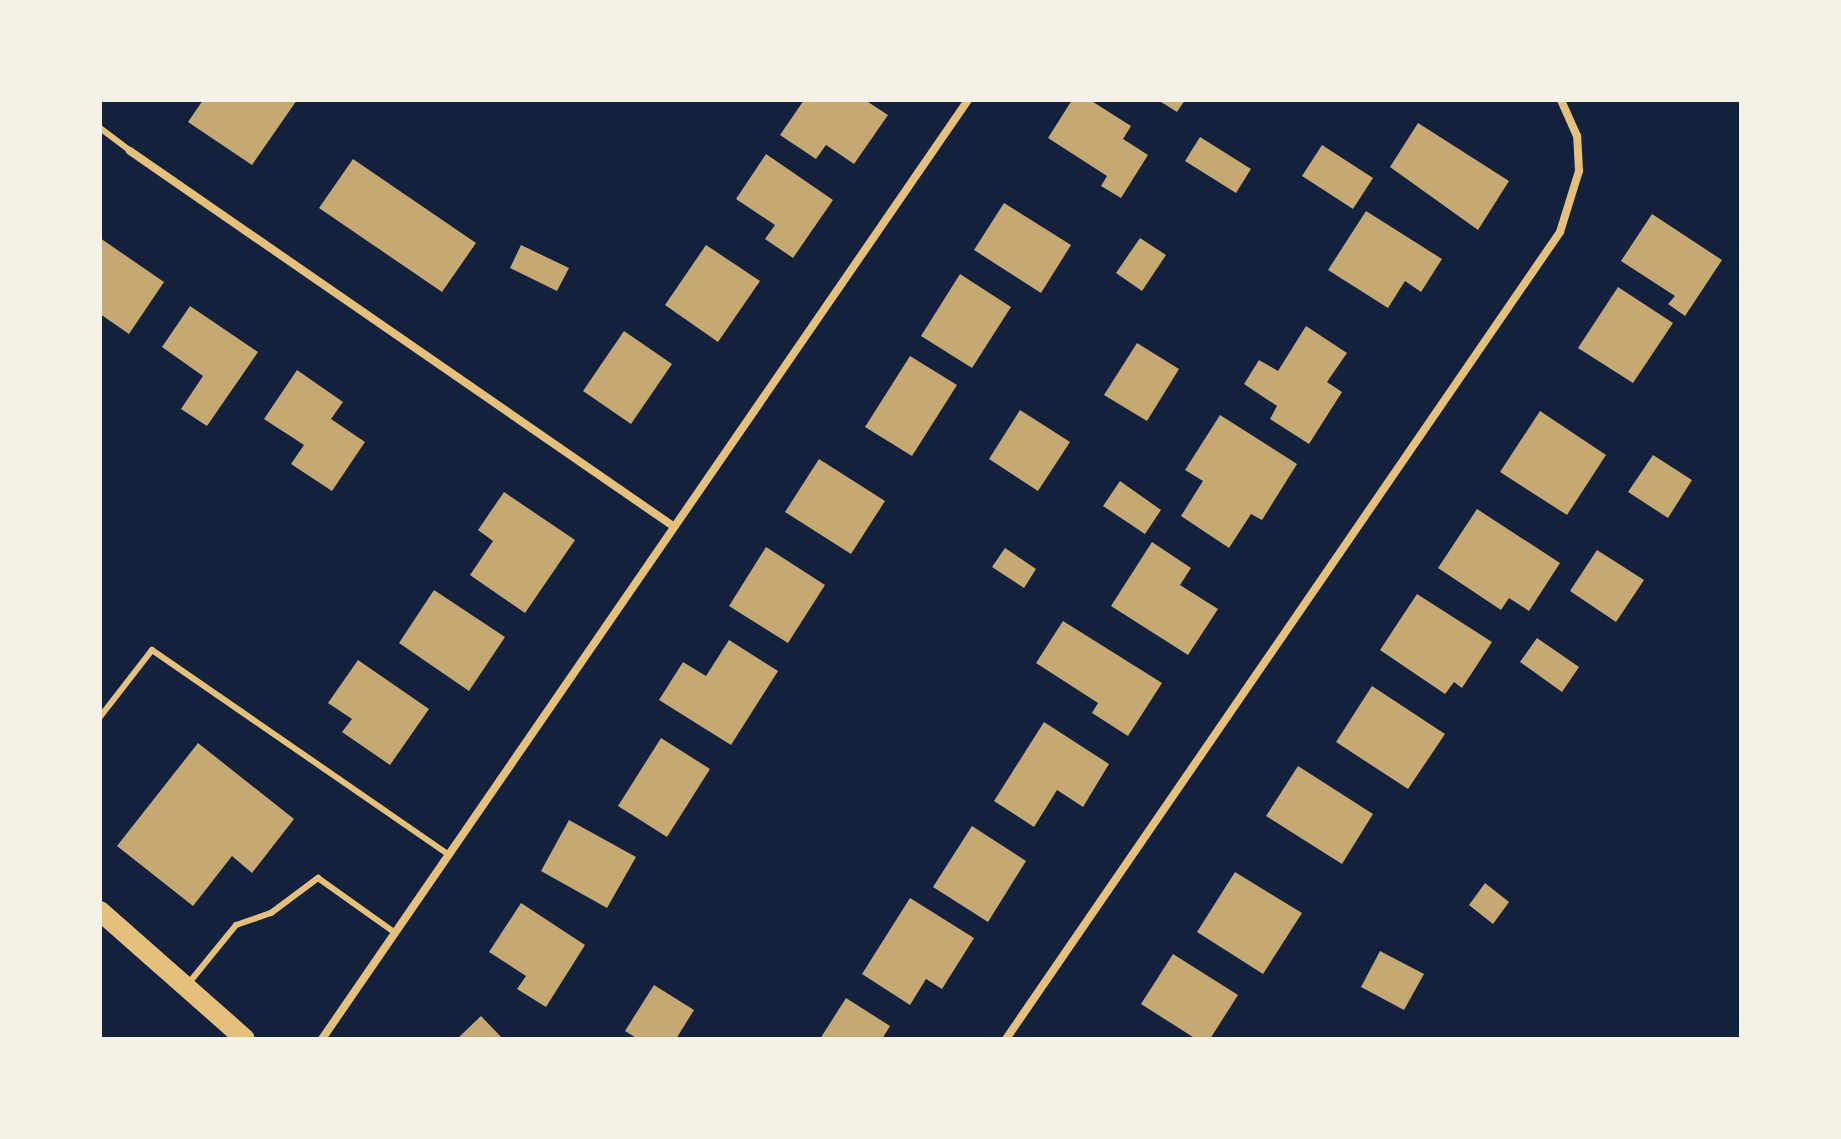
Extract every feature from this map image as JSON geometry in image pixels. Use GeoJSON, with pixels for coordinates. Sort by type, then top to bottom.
{"type":"FeatureCollection","features":[{"type":"Feature","properties":{"kind":"main road"},"geometry":{"type":"LineString","coordinates":[[100,911],[242,1038]]}},
{"type":"Feature","properties":{"kind":"street"},"geometry":{"type":"LineString","coordinates":[[322,1039],[968,100]]}},
{"type":"Feature","properties":{"kind":"street"},"geometry":{"type":"LineString","coordinates":[[1006,1039],[1560,232],[1579,171],[1577,136],[1561,100]]}},
{"type":"Feature","properties":{"kind":"street"},"geometry":{"type":"LineString","coordinates":[[130,151],[673,526]]}},
{"type":"Feature","properties":{"kind":"lane"},"geometry":{"type":"LineString","coordinates":[[100,128],[130,151]]}},
{"type":"Feature","properties":{"kind":"lane"},"geometry":{"type":"LineString","coordinates":[[100,717],[152,650],[448,854]]}},
{"type":"Feature","properties":{"kind":"lane"},"geometry":{"type":"LineString","coordinates":[[186,986],[236,925],[271,913],[318,878],[394,932]]}},
{"type":"Feature","properties":{"kind":"building"},"geometry":{"type":"Polygon","coordinates":[[[203,100],[297,100],[252,165],[188,122],[203,100]]]}},
{"type":"Feature","properties":{"kind":"building"},"geometry":{"type":"Polygon","coordinates":[[[804,100],[865,100],[888,115],[854,164],[826,145],[816,159],[780,135],[804,100]]]}},
{"type":"Feature","properties":{"kind":"building"},"geometry":{"type":"Polygon","coordinates":[[[1072,100],[1090,100],[1131,126],[1123,139],[1148,155],[1121,198],[1101,186],[1107,176],[1048,138],[1072,100]]]}},
{"type":"Feature","properties":{"kind":"building"},"geometry":{"type":"Polygon","coordinates":[[[1158,100],[1185,100],[1177,112],[1158,100]]]}},
{"type":"Feature","properties":{"kind":"building"},"geometry":{"type":"Polygon","coordinates":[[[1418,123],[1509,181],[1478,230],[1390,167],[1418,123]]]}},
{"type":"Feature","properties":{"kind":"building"},"geometry":{"type":"Polygon","coordinates":[[[1200,137],[1251,169],[1236,193],[1185,161],[1200,137]]]}},
{"type":"Feature","properties":{"kind":"building"},"geometry":{"type":"Polygon","coordinates":[[[1322,145],[1373,178],[1353,209],[1302,176],[1322,145]]]}},
{"type":"Feature","properties":{"kind":"building"},"geometry":{"type":"Polygon","coordinates":[[[766,154],[833,200],[793,258],[765,239],[775,225],[736,199],[766,154]]]}},
{"type":"Feature","properties":{"kind":"building"},"geometry":{"type":"Polygon","coordinates":[[[353,159],[476,243],[442,292],[319,208],[353,159]]]}},
{"type":"Feature","properties":{"kind":"building"},"geometry":{"type":"Polygon","coordinates":[[[1004,203],[1071,245],[1041,293],[974,250],[1004,203]]]}},
{"type":"Feature","properties":{"kind":"building"},"geometry":{"type":"Polygon","coordinates":[[[1366,211],[1442,259],[1421,292],[1405,281],[1388,308],[1328,270],[1366,211]]]}},
{"type":"Feature","properties":{"kind":"building"},"geometry":{"type":"Polygon","coordinates":[[[1652,214],[1722,260],[1685,316],[1668,304],[1675,296],[1621,261],[1652,214]]]}},
{"type":"Feature","properties":{"kind":"building"},"geometry":{"type":"Polygon","coordinates":[[[100,238],[164,282],[129,334],[100,314],[100,238]]]}},
{"type":"Feature","properties":{"kind":"building"},"geometry":{"type":"Polygon","coordinates":[[[1140,238],[1166,255],[1142,291],[1116,273],[1140,238]]]}},
{"type":"Feature","properties":{"kind":"building"},"geometry":{"type":"Polygon","coordinates":[[[521,245],[569,268],[557,291],[510,268],[521,245]]]}},
{"type":"Feature","properties":{"kind":"building"},"geometry":{"type":"Polygon","coordinates":[[[706,245],[760,281],[718,342],[665,305],[706,245]]]}},
{"type":"Feature","properties":{"kind":"building"},"geometry":{"type":"Polygon","coordinates":[[[960,274],[1011,307],[972,368],[921,336],[960,274]]]}},
{"type":"Feature","properties":{"kind":"building"},"geometry":{"type":"Polygon","coordinates":[[[1618,287],[1673,323],[1633,383],[1578,348],[1618,287]]]}},
{"type":"Feature","properties":{"kind":"building"},"geometry":{"type":"Polygon","coordinates":[[[190,306],[258,352],[207,426],[181,409],[203,376],[162,347],[190,306]]]}},
{"type":"Feature","properties":{"kind":"building"},"geometry":{"type":"Polygon","coordinates":[[[1306,326],[1347,353],[1327,382],[1342,392],[1309,444],[1270,419],[1277,406],[1244,384],[1259,360],[1278,371],[1306,326]]]}},
{"type":"Feature","properties":{"kind":"building"},"geometry":{"type":"Polygon","coordinates":[[[624,331],[672,364],[631,424],[583,391],[624,331]]]}},
{"type":"Feature","properties":{"kind":"building"},"geometry":{"type":"Polygon","coordinates":[[[1137,343],[1179,369],[1147,421],[1104,395],[1137,343]]]}},
{"type":"Feature","properties":{"kind":"building"},"geometry":{"type":"Polygon","coordinates":[[[910,356],[957,385],[912,456],[865,427],[910,356]]]}},
{"type":"Feature","properties":{"kind":"building"},"geometry":{"type":"Polygon","coordinates":[[[297,370],[343,402],[331,419],[365,442],[332,491],[291,464],[304,445],[264,419],[297,370]]]}},
{"type":"Feature","properties":{"kind":"building"},"geometry":{"type":"Polygon","coordinates":[[[1020,410],[1070,442],[1038,491],[989,459],[1020,410]]]}},
{"type":"Feature","properties":{"kind":"building"},"geometry":{"type":"Polygon","coordinates":[[[1540,411],[1606,455],[1567,515],[1500,472],[1540,411]]]}},
{"type":"Feature","properties":{"kind":"building"},"geometry":{"type":"Polygon","coordinates":[[[1220,415],[1297,464],[1262,520],[1251,514],[1229,548],[1181,516],[1203,481],[1185,470],[1220,415]]]}},
{"type":"Feature","properties":{"kind":"building"},"geometry":{"type":"Polygon","coordinates":[[[1653,455],[1692,480],[1668,518],[1628,492],[1653,455]]]}},
{"type":"Feature","properties":{"kind":"building"},"geometry":{"type":"Polygon","coordinates":[[[819,459],[885,501],[851,554],[785,512],[819,459]]]}},
{"type":"Feature","properties":{"kind":"building"},"geometry":{"type":"Polygon","coordinates":[[[1120,481],[1161,510],[1145,534],[1103,506],[1120,481]]]}},
{"type":"Feature","properties":{"kind":"building"},"geometry":{"type":"Polygon","coordinates":[[[504,492],[575,540],[525,613],[470,575],[493,541],[478,530],[504,492]]]}},
{"type":"Feature","properties":{"kind":"building"},"geometry":{"type":"Polygon","coordinates":[[[1477,509],[1560,563],[1529,611],[1509,598],[1501,610],[1438,568],[1477,509]]]}},
{"type":"Feature","properties":{"kind":"building"},"geometry":{"type":"Polygon","coordinates":[[[1152,542],[1191,568],[1180,585],[1218,609],[1188,655],[1111,606],[1152,542]]]}},
{"type":"Feature","properties":{"kind":"building"},"geometry":{"type":"Polygon","coordinates":[[[766,547],[825,585],[788,643],[729,606],[766,547]]]}},
{"type":"Feature","properties":{"kind":"building"},"geometry":{"type":"Polygon","coordinates":[[[1005,548],[1036,569],[1024,588],[992,567],[1005,548]]]}},
{"type":"Feature","properties":{"kind":"building"},"geometry":{"type":"Polygon","coordinates":[[[1597,550],[1644,580],[1616,622],[1570,591],[1597,550]]]}},
{"type":"Feature","properties":{"kind":"building"},"geometry":{"type":"Polygon","coordinates":[[[434,590],[505,637],[469,691],[399,643],[434,590]]]}},
{"type":"Feature","properties":{"kind":"building"},"geometry":{"type":"Polygon","coordinates":[[[1417,594],[1492,642],[1462,688],[1454,682],[1445,694],[1380,650],[1417,594]]]}},
{"type":"Feature","properties":{"kind":"building"},"geometry":{"type":"Polygon","coordinates":[[[1063,621],[1162,683],[1128,736],[1092,713],[1098,703],[1036,663],[1063,621]]]}},
{"type":"Feature","properties":{"kind":"building"},"geometry":{"type":"Polygon","coordinates":[[[1537,638],[1579,667],[1562,692],[1520,662],[1537,638]]]}},
{"type":"Feature","properties":{"kind":"building"},"geometry":{"type":"Polygon","coordinates":[[[729,640],[778,671],[731,745],[659,700],[683,662],[706,676],[729,640]]]}},
{"type":"Feature","properties":{"kind":"building"},"geometry":{"type":"Polygon","coordinates":[[[358,660],[429,709],[390,765],[342,732],[352,719],[328,703],[358,660]]]}},
{"type":"Feature","properties":{"kind":"building"},"geometry":{"type":"Polygon","coordinates":[[[1372,686],[1445,734],[1408,789],[1336,742],[1372,686]]]}},
{"type":"Feature","properties":{"kind":"building"},"geometry":{"type":"Polygon","coordinates":[[[1044,722],[1109,764],[1083,807],[1057,790],[1034,827],[994,801],[1044,722]]]}},
{"type":"Feature","properties":{"kind":"building"},"geometry":{"type":"Polygon","coordinates":[[[661,738],[710,769],[667,837],[618,806],[661,738]]]}},
{"type":"Feature","properties":{"kind":"building"},"geometry":{"type":"Polygon","coordinates":[[[198,743],[294,819],[252,873],[232,856],[193,906],[117,846],[198,743]]]}},
{"type":"Feature","properties":{"kind":"building"},"geometry":{"type":"Polygon","coordinates":[[[1298,766],[1373,814],[1342,864],[1266,816],[1298,766]]]}},
{"type":"Feature","properties":{"kind":"building"},"geometry":{"type":"Polygon","coordinates":[[[569,820],[636,857],[607,908],[541,871],[569,820]]]}},
{"type":"Feature","properties":{"kind":"building"},"geometry":{"type":"Polygon","coordinates":[[[972,826],[1026,861],[988,922],[933,887],[972,826]]]}},
{"type":"Feature","properties":{"kind":"building"},"geometry":{"type":"Polygon","coordinates":[[[1235,872],[1302,913],[1263,974],[1197,932],[1235,872]]]}},
{"type":"Feature","properties":{"kind":"building"},"geometry":{"type":"Polygon","coordinates":[[[1485,883],[1509,902],[1493,924],[1469,905],[1485,883]]]}},
{"type":"Feature","properties":{"kind":"building"},"geometry":{"type":"Polygon","coordinates":[[[910,898],[974,938],[942,989],[926,979],[910,1005],[862,974],[910,898]]]}},
{"type":"Feature","properties":{"kind":"building"},"geometry":{"type":"Polygon","coordinates":[[[521,903],[585,945],[546,1007],[517,989],[526,976],[489,952],[521,903]]]}},
{"type":"Feature","properties":{"kind":"building"},"geometry":{"type":"Polygon","coordinates":[[[1380,951],[1424,974],[1404,1010],[1361,987],[1380,951]]]}},
{"type":"Feature","properties":{"kind":"building"},"geometry":{"type":"Polygon","coordinates":[[[1173,954],[1238,995],[1210,1039],[1196,1039],[1141,1004],[1173,954]]]}},
{"type":"Feature","properties":{"kind":"building"},"geometry":{"type":"Polygon","coordinates":[[[654,985],[694,1010],[676,1039],[638,1039],[625,1031],[654,985]]]}},
{"type":"Feature","properties":{"kind":"building"},"geometry":{"type":"Polygon","coordinates":[[[846,998],[890,1026],[882,1039],[820,1039],[846,998]]]}},
{"type":"Feature","properties":{"kind":"building"},"geometry":{"type":"Polygon","coordinates":[[[481,1016],[503,1039],[457,1039],[481,1016]]]}}]}
